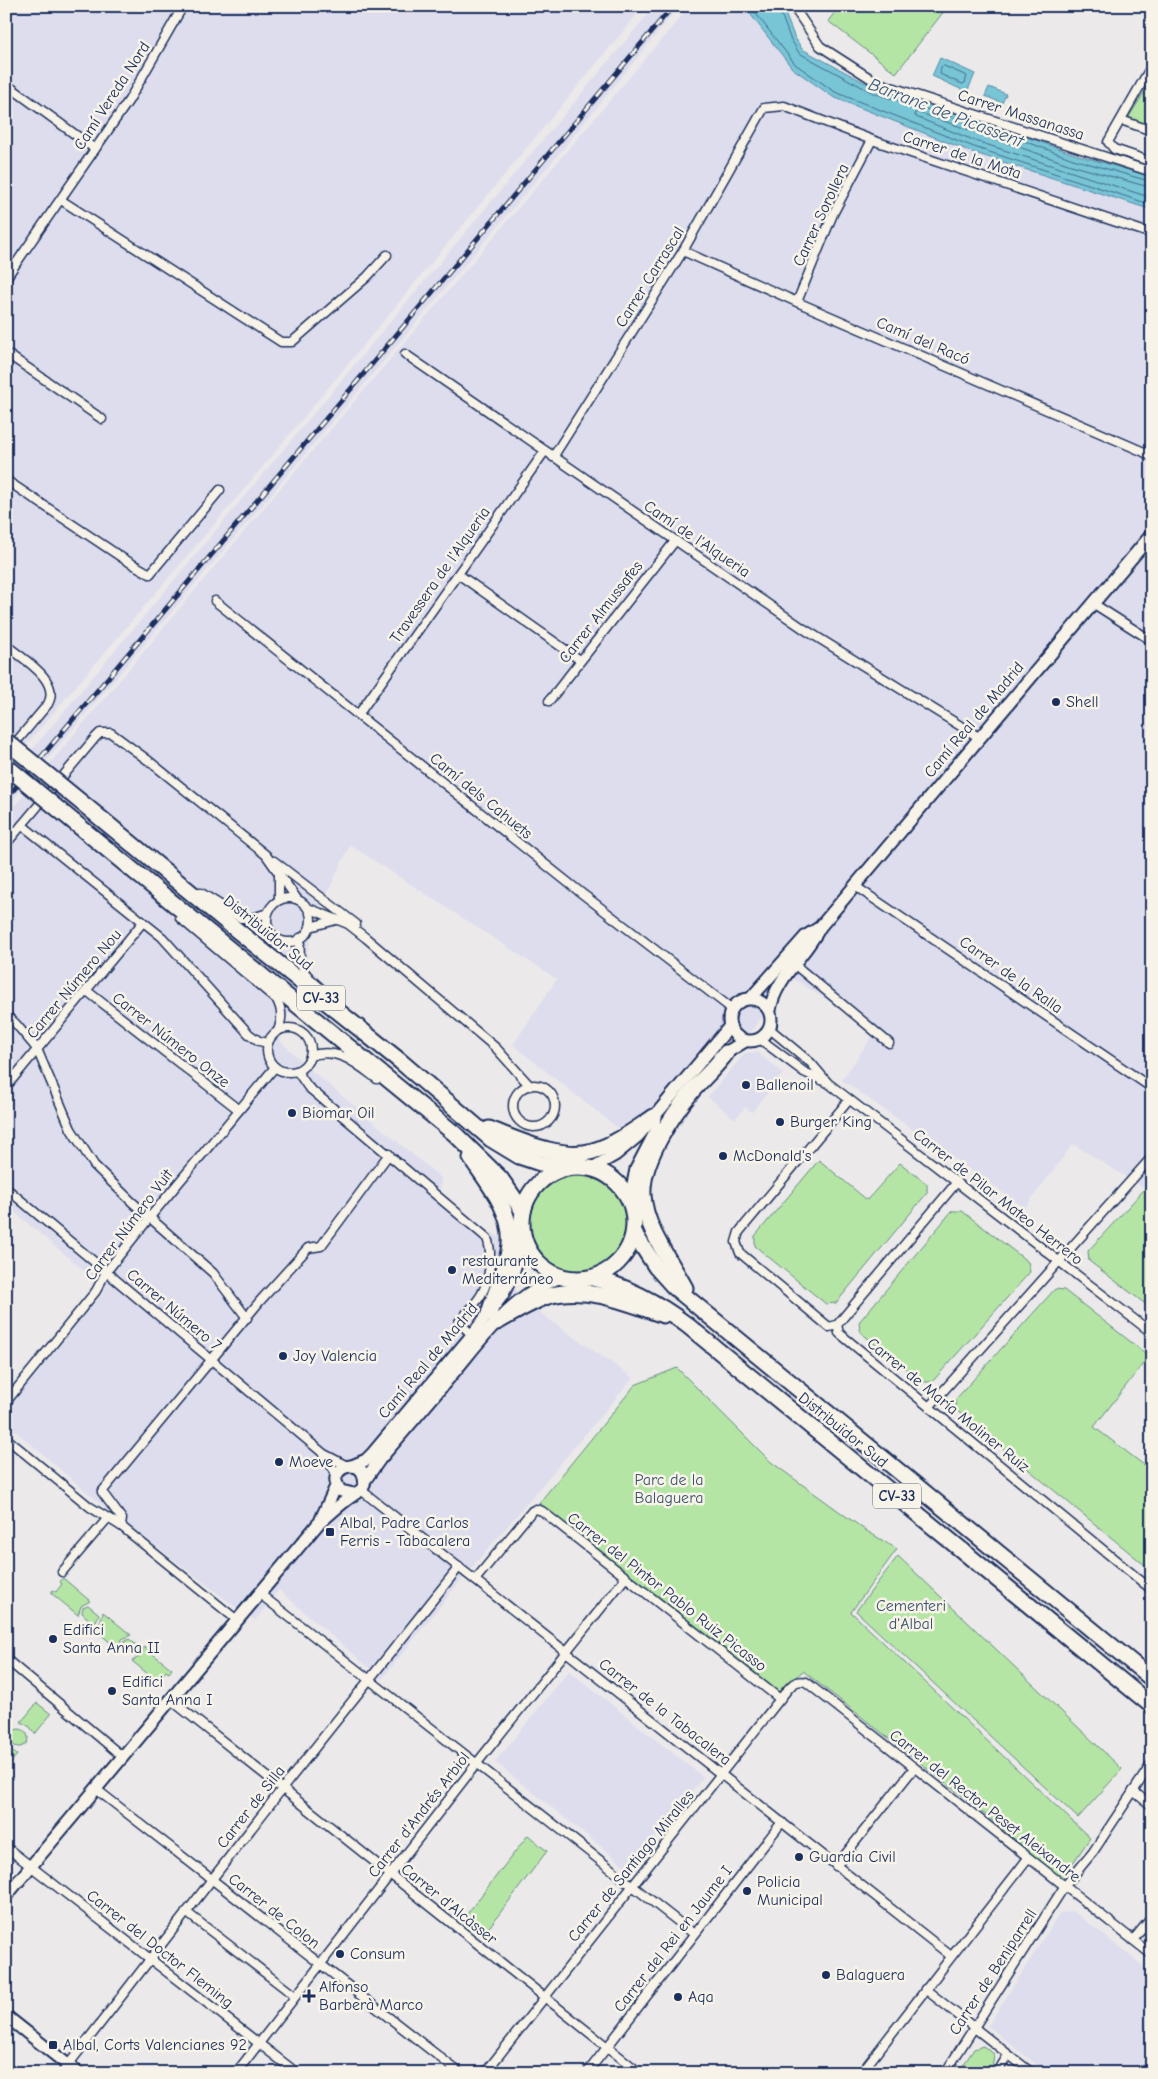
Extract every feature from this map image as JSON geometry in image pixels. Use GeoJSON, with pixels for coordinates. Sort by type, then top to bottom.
{"type":"FeatureCollection","features":[{"type":"Feature","properties":{"kind":"highway","name":"Distribuïdor Sud"},"geometry":{"type":"LineString","coordinates":[[6,741],[161,869],[400,1061],[491,1139],[519,1156],[543,1164],[566,1168]]}},
{"type":"Feature","properties":{"kind":"highway","name":"CV-33"},"geometry":{"type":"LineString","coordinates":[[6,766],[455,1134],[500,1178],[523,1211]]}},
{"type":"Feature","properties":{"kind":"highway"},"geometry":{"type":"LineString","coordinates":[[694,1304],[655,1235],[643,1196],[644,1182],[656,1147],[677,1111],[726,1053]]}},
{"type":"Feature","properties":{"kind":"highway"},"geometry":{"type":"LineString","coordinates":[[466,1119],[527,1144],[562,1153],[579,1154],[592,1152],[606,1146],[654,1117]]}},
{"type":"Feature","properties":{"kind":"highway"},"geometry":{"type":"LineString","coordinates":[[455,1134],[491,1187],[502,1207],[510,1229],[508,1257],[493,1318]]}},
{"type":"Feature","properties":{"kind":"highway","name":"CV-33"},"geometry":{"type":"LineString","coordinates":[[579,1166],[592,1168],[608,1174],[620,1185],[630,1199],[634,1216],[634,1233],[630,1248],[620,1262],[608,1272],[593,1278],[577,1280],[561,1277],[544,1268],[531,1254],[523,1237],[523,1211],[528,1196],[538,1183],[551,1174],[566,1168],[579,1166]]}},
{"type":"Feature","properties":{"kind":"highway","name":"Distribuïdor Sud"},"geometry":{"type":"LineString","coordinates":[[634,1233],[656,1267],[674,1287],[1152,1679]]}},
{"type":"Feature","properties":{"kind":"highway","name":"Distribuïdor Sud"},"geometry":{"type":"LineString","coordinates":[[593,1278],[616,1284],[638,1293],[655,1302],[687,1325],[1152,1706]]}},
{"type":"Feature","properties":{"kind":"highway"},"geometry":{"type":"LineString","coordinates":[[493,1318],[556,1294],[575,1293],[596,1295],[629,1303],[687,1325]]}},
{"type":"Feature","properties":{"kind":"street","name":"Camí Vereda Nord"},"geometry":{"type":"LineString","coordinates":[[6,278],[129,100],[183,6]]}},
{"type":"Feature","properties":{"kind":"street","name":"Carrer Massanassa"},"geometry":{"type":"LineString","coordinates":[[793,6],[820,46],[876,82],[1152,172]]}},
{"type":"Feature","properties":{"kind":"street"},"geometry":{"type":"LineString","coordinates":[[1150,70],[1108,142],[1114,149],[1152,162]]}},
{"type":"Feature","properties":{"kind":"street"},"geometry":{"type":"LineString","coordinates":[[6,84],[95,149]]}},
{"type":"Feature","properties":{"kind":"street","name":"Carrer de la Mota"},"geometry":{"type":"LineString","coordinates":[[764,108],[784,106],[872,140],[1152,234]]}},
{"type":"Feature","properties":{"kind":"street","name":"Carrer Carrascal"},"geometry":{"type":"LineString","coordinates":[[553,457],[683,251],[764,108]]}},
{"type":"Feature","properties":{"kind":"street"},"geometry":{"type":"LineString","coordinates":[[1121,120],[1152,132]]}},
{"type":"Feature","properties":{"kind":"street","name":"Carrer Sorollera"},"geometry":{"type":"LineString","coordinates":[[797,302],[833,214],[872,140]]}},
{"type":"Feature","properties":{"kind":"street"},"geometry":{"type":"LineString","coordinates":[[61,200],[281,342],[292,342],[367,277],[387,255]]}},
{"type":"Feature","properties":{"kind":"street","name":"Camí del Racó"},"geometry":{"type":"LineString","coordinates":[[683,251],[1152,457]]}},
{"type":"Feature","properties":{"kind":"street"},"geometry":{"type":"LineString","coordinates":[[6,353],[102,419]]}},
{"type":"Feature","properties":{"kind":"street","name":"Camí de l'Alqueria"},"geometry":{"type":"LineString","coordinates":[[405,354],[804,629],[980,738]]}},
{"type":"Feature","properties":{"kind":"street","name":"Travessera de l'Alqueria"},"geometry":{"type":"LineString","coordinates":[[358,715],[544,451]]}},
{"type":"Feature","properties":{"kind":"street"},"geometry":{"type":"LineString","coordinates":[[6,480],[124,559],[150,574],[220,490]]}},
{"type":"Feature","properties":{"kind":"street","name":"Camí Real de Madrid"},"geometry":{"type":"LineString","coordinates":[[770,1010],[776,990],[812,942],[820,927],[1152,534]]}},
{"type":"Feature","properties":{"kind":"street","name":"Carrer Almussafes"},"geometry":{"type":"LineString","coordinates":[[549,701],[675,541]]}},
{"type":"Feature","properties":{"kind":"street"},"geometry":{"type":"LineString","coordinates":[[458,574],[580,660]]}},
{"type":"Feature","properties":{"kind":"street","name":"Camí dels Cahuets"},"geometry":{"type":"LineString","coordinates":[[215,601],[580,892],[732,1009]]}},
{"type":"Feature","properties":{"kind":"street"},"geometry":{"type":"LineString","coordinates":[[1094,604],[1152,641]]}},
{"type":"Feature","properties":{"kind":"street"},"geometry":{"type":"LineString","coordinates":[[6,645],[40,673],[51,687],[52,697],[6,754]]}},
{"type":"Feature","properties":{"kind":"street"},"geometry":{"type":"LineString","coordinates":[[6,844],[95,738],[100,733],[111,734],[149,761],[357,925],[366,938]]}},
{"type":"Feature","properties":{"kind":"street"},"geometry":{"type":"LineString","coordinates":[[22,825],[162,938],[249,1034],[259,1041],[268,1044]]}},
{"type":"Feature","properties":{"kind":"street"},"geometry":{"type":"LineString","coordinates":[[266,855],[297,899],[308,908],[348,924],[496,1048],[530,1086],[543,1086],[552,1095],[555,1102],[555,1111],[550,1120],[539,1126],[522,1123],[517,1117],[514,1107],[516,1095],[526,1086],[530,1086]]}},
{"type":"Feature","properties":{"kind":"street"},"geometry":{"type":"LineString","coordinates":[[161,869],[241,918],[252,918],[268,913],[279,900],[297,899]]}},
{"type":"Feature","properties":{"kind":"street"},"geometry":{"type":"LineString","coordinates":[[279,875],[279,900]]}},
{"type":"Feature","properties":{"kind":"street","name":"Carrer de la Ralla"},"geometry":{"type":"LineString","coordinates":[[855,886],[1152,1088]]}},
{"type":"Feature","properties":{"kind":"street"},"geometry":{"type":"LineString","coordinates":[[162,895],[179,918],[277,1000],[282,1009],[282,1018],[278,1031],[268,1044],[268,1056],[275,1067],[285,1072],[297,1071],[307,1062],[310,1056],[309,1042],[305,1036],[292,1029],[278,1031]]}},
{"type":"Feature","properties":{"kind":"street"},"geometry":{"type":"LineString","coordinates":[[308,908],[310,927]]}},
{"type":"Feature","properties":{"kind":"street"},"geometry":{"type":"LineString","coordinates":[[268,913],[268,926],[275,936],[287,941],[300,938],[310,927],[337,919]]}},
{"type":"Feature","properties":{"kind":"street","name":"Carrer Número Nou"},"geometry":{"type":"LineString","coordinates":[[6,1086],[143,922]]}},
{"type":"Feature","properties":{"kind":"street","name":"Camí Real de Madrid"},"geometry":{"type":"LineString","coordinates":[[751,998],[806,936],[820,927]]}},
{"type":"Feature","properties":{"kind":"street"},"geometry":{"type":"LineString","coordinates":[[300,938],[299,962],[309,978],[390,1047],[400,1061]]}},
{"type":"Feature","properties":{"kind":"street"},"geometry":{"type":"LineString","coordinates":[[795,965],[889,1043]]}},
{"type":"Feature","properties":{"kind":"street","name":"Carrer Número Onze"},"geometry":{"type":"LineString","coordinates":[[87,991],[239,1110]]}},
{"type":"Feature","properties":{"kind":"street"},"geometry":{"type":"LineString","coordinates":[[751,998],[762,1001],[770,1010],[772,1022],[770,1029],[760,1039],[745,1040],[737,1036],[730,1026],[729,1018],[732,1009],[741,1000],[751,998]]}},
{"type":"Feature","properties":{"kind":"street"},"geometry":{"type":"LineString","coordinates":[[6,1015],[37,1049],[71,1128],[94,1165],[213,1273],[247,1318]]}},
{"type":"Feature","properties":{"kind":"street"},"geometry":{"type":"LineString","coordinates":[[592,1168],[627,1146],[654,1117],[730,1026]]}},
{"type":"Feature","properties":{"kind":"street","name":"Carrer de Pilar Mateo Herrero"},"geometry":{"type":"LineString","coordinates":[[770,1029],[811,1063],[828,1082],[849,1100],[1152,1333]]}},
{"type":"Feature","properties":{"kind":"street","name":"Carrer de Pilar Mateo Herrero"},"geometry":{"type":"LineString","coordinates":[[760,1039],[804,1072],[828,1082]]}},
{"type":"Feature","properties":{"kind":"street"},"geometry":{"type":"LineString","coordinates":[[630,1199],[636,1169],[660,1125],[693,1081],[713,1060],[745,1040]]}},
{"type":"Feature","properties":{"kind":"street"},"geometry":{"type":"LineString","coordinates":[[310,1056],[326,1053],[340,1054],[379,1080],[398,1087]]}},
{"type":"Feature","properties":{"kind":"street","name":"Carrer Número Vuit"},"geometry":{"type":"LineString","coordinates":[[6,1402],[96,1291],[106,1272],[150,1217],[275,1067]]}},
{"type":"Feature","properties":{"kind":"street"},"geometry":{"type":"LineString","coordinates":[[297,1071],[308,1087],[487,1238],[490,1247],[489,1272],[482,1294],[459,1322],[472,1335]]}},
{"type":"Feature","properties":{"kind":"street","name":"Carrer de María Moliner Ruiz"},"geometry":{"type":"LineString","coordinates":[[849,1100],[739,1232],[736,1242],[740,1254],[829,1327],[837,1325],[839,1333],[1152,1590]]}},
{"type":"Feature","properties":{"kind":"street"},"geometry":{"type":"LineString","coordinates":[[120,1526],[122,1519],[102,1492],[302,1254],[308,1248],[321,1246],[389,1154]]}},
{"type":"Feature","properties":{"kind":"street"},"geometry":{"type":"LineString","coordinates":[[929,1408],[1152,1157]]}},
{"type":"Feature","properties":{"kind":"street"},"geometry":{"type":"LineString","coordinates":[[837,1325],[957,1182]]}},
{"type":"Feature","properties":{"kind":"street","name":"Carrer Número 7"},"geometry":{"type":"LineString","coordinates":[[6,1188],[324,1454],[350,1466]]}},
{"type":"Feature","properties":{"kind":"street","name":"Camí Real de Madrid"},"geometry":{"type":"LineString","coordinates":[[318,1524],[360,1488],[380,1459],[493,1318],[509,1283],[523,1237]]}},
{"type":"Feature","properties":{"kind":"street","name":"Camí Real de Madrid"},"geometry":{"type":"LineString","coordinates":[[350,1466],[359,1464],[372,1454],[472,1335],[523,1296],[561,1277]]}},
{"type":"Feature","properties":{"kind":"street"},"geometry":{"type":"LineString","coordinates":[[6,1438],[237,1620]]}},
{"type":"Feature","properties":{"kind":"street","name":"Carrer Número 7"},"geometry":{"type":"LineString","coordinates":[[324,1454],[337,1480]]}},
{"type":"Feature","properties":{"kind":"street"},"geometry":{"type":"LineString","coordinates":[[6,1896],[318,1524],[339,1471],[350,1466],[360,1469],[360,1488],[341,1492],[337,1480]]}},
{"type":"Feature","properties":{"kind":"street","name":"Carrer de la Tabacalera"},"geometry":{"type":"LineString","coordinates":[[360,1488],[951,1956]]}},
{"type":"Feature","properties":{"kind":"street","name":"Carrer del Pintor Pablo Ruiz Picasso"},"geometry":{"type":"LineString","coordinates":[[475,1580],[532,1511],[536,1509],[542,1511],[780,1699]]}},
{"type":"Feature","properties":{"kind":"street"},"geometry":{"type":"LineString","coordinates":[[62,1572],[107,1519]]}},
{"type":"Feature","properties":{"kind":"street","name":"Carrer de Silla"},"geometry":{"type":"LineString","coordinates":[[65,2069],[369,1678],[459,1567]]}},
{"type":"Feature","properties":{"kind":"street","name":"Carrer d'Andrés Arbiol"},"geometry":{"type":"LineString","coordinates":[[236,2073],[477,1763],[626,1577]]}},
{"type":"Feature","properties":{"kind":"street"},"geometry":{"type":"LineString","coordinates":[[260,1594],[694,1934]]}},
{"type":"Feature","properties":{"kind":"street"},"geometry":{"type":"LineString","coordinates":[[6,1659],[123,1757]]}},
{"type":"Feature","properties":{"kind":"street","name":"Carrer de Santiago Miralles"},"geometry":{"type":"LineString","coordinates":[[485,2073],[780,1699],[794,1682],[801,1680]]}},
{"type":"Feature","properties":{"kind":"street","name":"Carrer del Rector Peset Aleixandre"},"geometry":{"type":"LineString","coordinates":[[801,1680],[806,1682],[1152,1955]]}},
{"type":"Feature","properties":{"kind":"street","name":"Carrer d'Alcàsser"},"geometry":{"type":"LineString","coordinates":[[170,1700],[640,2073]]}},
{"type":"Feature","properties":{"kind":"street","name":"Carrer de Beniparrell"},"geometry":{"type":"LineString","coordinates":[[945,2073],[1064,1887],[1093,1852],[1152,1763]]}},
{"type":"Feature","properties":{"kind":"street"},"geometry":{"type":"LineString","coordinates":[[836,1866],[914,1768]]}},
{"type":"Feature","properties":{"kind":"street","name":"Carrer de Colon"},"geometry":{"type":"LineString","coordinates":[[96,1789],[460,2073]]}},
{"type":"Feature","properties":{"kind":"street"},"geometry":{"type":"LineString","coordinates":[[1133,1791],[1152,1806]]}},
{"type":"Feature","properties":{"kind":"street","name":"Carrer del Rei en Jaume I"},"geometry":{"type":"LineString","coordinates":[[587,2073],[782,1822]]}},
{"type":"Feature","properties":{"kind":"street","name":"Carrer del Doctor Fleming"},"geometry":{"type":"LineString","coordinates":[[6,1847],[297,2073]]}},
{"type":"Feature","properties":{"kind":"street"},"geometry":{"type":"LineString","coordinates":[[862,2072],[1028,1858]]}},
{"type":"Feature","properties":{"kind":"street"},"geometry":{"type":"LineString","coordinates":[[186,1912],[295,1996]]}},
{"type":"Feature","properties":{"kind":"street"},"geometry":{"type":"LineString","coordinates":[[1133,1940],[1152,1917]]}},
{"type":"Feature","properties":{"kind":"street"},"geometry":{"type":"LineString","coordinates":[[925,1989],[1032,2073]]}},
{"type":"Feature","properties":{"kind":"street"},"geometry":{"type":"LineString","coordinates":[[6,2016],[65,2069],[78,2073]]}},
{"type":"Feature","properties":{"kind":"street"},"geometry":{"type":"LineString","coordinates":[[997,2073],[1008,2055]]}},
{"type":"Feature","properties":{"kind":"shaded area"},"geometry":{"type":"Polygon","coordinates":[[[6,6],[644,6],[241,493],[6,768],[6,6]]]}},
{"type":"Feature","properties":{"kind":"shaded area"},"geometry":{"type":"Polygon","coordinates":[[[655,6],[679,6],[567,144],[6,808],[6,781],[655,6]]]}},
{"type":"Feature","properties":{"kind":"shaded area"},"geometry":{"type":"Polygon","coordinates":[[[690,6],[744,6],[792,68],[833,97],[1152,210],[1152,1193],[1073,1144],[1025,1208],[842,1080],[876,1031],[794,979],[663,1137],[618,1128],[513,1045],[557,979],[350,845],[320,908],[280,1041],[312,1071],[441,1178],[440,1192],[489,1232],[505,1240],[497,1273],[544,1316],[633,1378],[457,1585],[382,1679],[279,1590],[255,1620],[102,1505],[6,1423],[6,1410],[106,1289],[6,1205],[6,816],[258,515],[690,6]]]}},
{"type":"Feature","properties":{"kind":"shaded area","name":"Ballenoil"},"geometry":{"type":"Polygon","coordinates":[[[757,1052],[783,1073],[752,1112],[745,1107],[735,1119],[708,1097],[745,1053],[757,1052]]]}},
{"type":"Feature","properties":{"kind":"shaded area"},"geometry":{"type":"Polygon","coordinates":[[[569,1671],[703,1777],[630,1870],[495,1762],[569,1671]]]}},
{"type":"Feature","properties":{"kind":"shaded area"},"geometry":{"type":"Polygon","coordinates":[[[1073,1911],[1152,1973],[1151,2073],[1047,2073],[988,2026],[1060,1913],[1073,1911]]]}},
{"type":"Feature","properties":{"kind":"green space"},"geometry":{"type":"Polygon","coordinates":[[[840,6],[948,6],[896,73],[828,21],[840,6]]]}},
{"type":"Feature","properties":{"kind":"green space"},"geometry":{"type":"Polygon","coordinates":[[[1152,80],[1152,129],[1127,120],[1152,80]]]}},
{"type":"Feature","properties":{"kind":"green space"},"geometry":{"type":"Polygon","coordinates":[[[819,1160],[867,1200],[900,1163],[927,1184],[927,1193],[836,1303],[826,1304],[755,1246],[755,1236],[819,1160]]]}},
{"type":"Feature","properties":{"kind":"green space"},"geometry":{"type":"Polygon","coordinates":[[[578,1176],[596,1180],[612,1190],[622,1206],[626,1224],[622,1242],[612,1258],[596,1268],[578,1272],[560,1268],[544,1258],[534,1242],[530,1224],[534,1206],[544,1190],[560,1180],[578,1176]]]}},
{"type":"Feature","properties":{"kind":"green space"},"geometry":{"type":"Polygon","coordinates":[[[1152,1181],[1152,1309],[1089,1261],[1088,1251],[1152,1181]]]}},
{"type":"Feature","properties":{"kind":"green space"},"geometry":{"type":"Polygon","coordinates":[[[952,1211],[962,1211],[1028,1262],[1030,1272],[932,1382],[922,1382],[860,1332],[859,1322],[952,1211]]]}},
{"type":"Feature","properties":{"kind":"green space"},"geometry":{"type":"Polygon","coordinates":[[[1055,1289],[1064,1290],[1149,1356],[1094,1427],[1152,1471],[1152,1571],[956,1410],[955,1400],[1055,1289]]]}},
{"type":"Feature","properties":{"kind":"green space","name":"Parc de la Balaguera"},"geometry":{"type":"Polygon","coordinates":[[[677,1368],[771,1462],[865,1530],[897,1549],[851,1612],[1090,1838],[1062,1879],[965,1798],[803,1671],[778,1692],[539,1503],[635,1385],[677,1368]]]}},
{"type":"Feature","properties":{"kind":"green space","name":"Cementeri d'Albal"},"geometry":{"type":"Polygon","coordinates":[[[898,1556],[1122,1769],[1078,1818],[856,1611],[898,1556]]]}},
{"type":"Feature","properties":{"kind":"green space"},"geometry":{"type":"Polygon","coordinates":[[[63,1578],[90,1601],[81,1606],[78,1615],[51,1593],[53,1590],[56,1592],[62,1584],[60,1582],[63,1578]]]}},
{"type":"Feature","properties":{"kind":"green space"},"geometry":{"type":"Polygon","coordinates":[[[88,1605],[99,1614],[96,1621],[92,1622],[82,1613],[83,1607],[88,1605]]]}},
{"type":"Feature","properties":{"kind":"green space"},"geometry":{"type":"Polygon","coordinates":[[[103,1612],[131,1635],[122,1639],[119,1650],[92,1627],[100,1623],[103,1612]]]}},
{"type":"Feature","properties":{"kind":"green space"},"geometry":{"type":"Polygon","coordinates":[[[129,1639],[140,1648],[137,1656],[133,1656],[123,1648],[124,1642],[129,1639]]]}},
{"type":"Feature","properties":{"kind":"green space"},"geometry":{"type":"Polygon","coordinates":[[[144,1647],[172,1669],[169,1673],[166,1671],[160,1678],[162,1681],[160,1684],[132,1661],[141,1656],[144,1647]]]}},
{"type":"Feature","properties":{"kind":"green space"},"geometry":{"type":"Polygon","coordinates":[[[37,1703],[51,1714],[35,1734],[30,1727],[21,1722],[37,1703]]]}},
{"type":"Feature","properties":{"kind":"green space"},"geometry":{"type":"Polygon","coordinates":[[[19,1729],[25,1732],[28,1738],[25,1744],[19,1747],[13,1744],[10,1738],[13,1732],[19,1729]]]}},
{"type":"Feature","properties":{"kind":"green space"},"geometry":{"type":"Polygon","coordinates":[[[6,1747],[17,1755],[6,1768],[6,1747]]]}},
{"type":"Feature","properties":{"kind":"green space"},"geometry":{"type":"Polygon","coordinates":[[[528,1835],[547,1851],[487,1930],[467,1914],[528,1835]]]}},
{"type":"Feature","properties":{"kind":"green space"},"geometry":{"type":"Polygon","coordinates":[[[983,2046],[994,2054],[993,2063],[987,2073],[958,2073],[974,2049],[983,2046]]]}},
{"type":"Feature","properties":{"kind":"water","name":"Barranc de Picassent"},"geometry":{"type":"Polygon","coordinates":[[[744,6],[782,6],[794,36],[802,49],[875,88],[991,124],[1074,154],[1152,177],[1152,210],[972,152],[833,97],[792,68],[744,6]]]}},
{"type":"Feature","properties":{"kind":"water"},"geometry":{"type":"Polygon","coordinates":[[[940,58],[975,74],[967,92],[932,76],[940,58]]]}},
{"type":"Feature","properties":{"kind":"water"},"geometry":{"type":"Polygon","coordinates":[[[989,87],[1006,94],[1002,103],[985,96],[989,87]]]}},
{"type":"Feature","properties":{"kind":"railway"},"geometry":{"type":"LineString","coordinates":[[6,799],[673,6]]}},
{"type":"Feature","properties":{"kind":"place","name":"Shell"},"geometry":{"type":"Point","coordinates":[1056,702]}},
{"type":"Feature","properties":{"kind":"place","name":"Ballenoil"},"geometry":{"type":"Point","coordinates":[746,1085]}},
{"type":"Feature","properties":{"kind":"place","name":"Biomar Oil"},"geometry":{"type":"Point","coordinates":[292,1113]}},
{"type":"Feature","properties":{"kind":"place","name":"Burger King"},"geometry":{"type":"Point","coordinates":[780,1122]}},
{"type":"Feature","properties":{"kind":"place","name":"McDonald's"},"geometry":{"type":"Point","coordinates":[723,1156]}},
{"type":"Feature","properties":{"kind":"place","name":"restaurante Mediterráneo"},"geometry":{"type":"Point","coordinates":[452,1270]}},
{"type":"Feature","properties":{"kind":"place","name":"Joy Valencia"},"geometry":{"type":"Point","coordinates":[283,1356]}},
{"type":"Feature","properties":{"kind":"place","name":"Moeve"},"geometry":{"type":"Point","coordinates":[279,1462]}},
{"type":"Feature","properties":{"kind":"place","name":"Albal, Padre Carlos Ferris - Tabacalera"},"geometry":{"type":"Point","coordinates":[330,1532]}},
{"type":"Feature","properties":{"kind":"place","name":"Edifici Santa Anna II"},"geometry":{"type":"Point","coordinates":[53,1639]}},
{"type":"Feature","properties":{"kind":"place","name":"Edifici Santa Anna I"},"geometry":{"type":"Point","coordinates":[112,1691]}},
{"type":"Feature","properties":{"kind":"place","name":"Guardia Civil"},"geometry":{"type":"Point","coordinates":[799,1857]}},
{"type":"Feature","properties":{"kind":"place","name":"Policia Municipal"},"geometry":{"type":"Point","coordinates":[747,1891]}},
{"type":"Feature","properties":{"kind":"place","name":"Consum"},"geometry":{"type":"Point","coordinates":[340,1954]}},
{"type":"Feature","properties":{"kind":"place","name":"Balaguera"},"geometry":{"type":"Point","coordinates":[826,1975]}},
{"type":"Feature","properties":{"kind":"place","name":"Alfonso Barberà Marco"},"geometry":{"type":"Point","coordinates":[309,1996]}},
{"type":"Feature","properties":{"kind":"place","name":"Aqa"},"geometry":{"type":"Point","coordinates":[678,1997]}},
{"type":"Feature","properties":{"kind":"place","name":"Albal, Corts Valencianes 92"},"geometry":{"type":"Point","coordinates":[53,2045]}}]}
